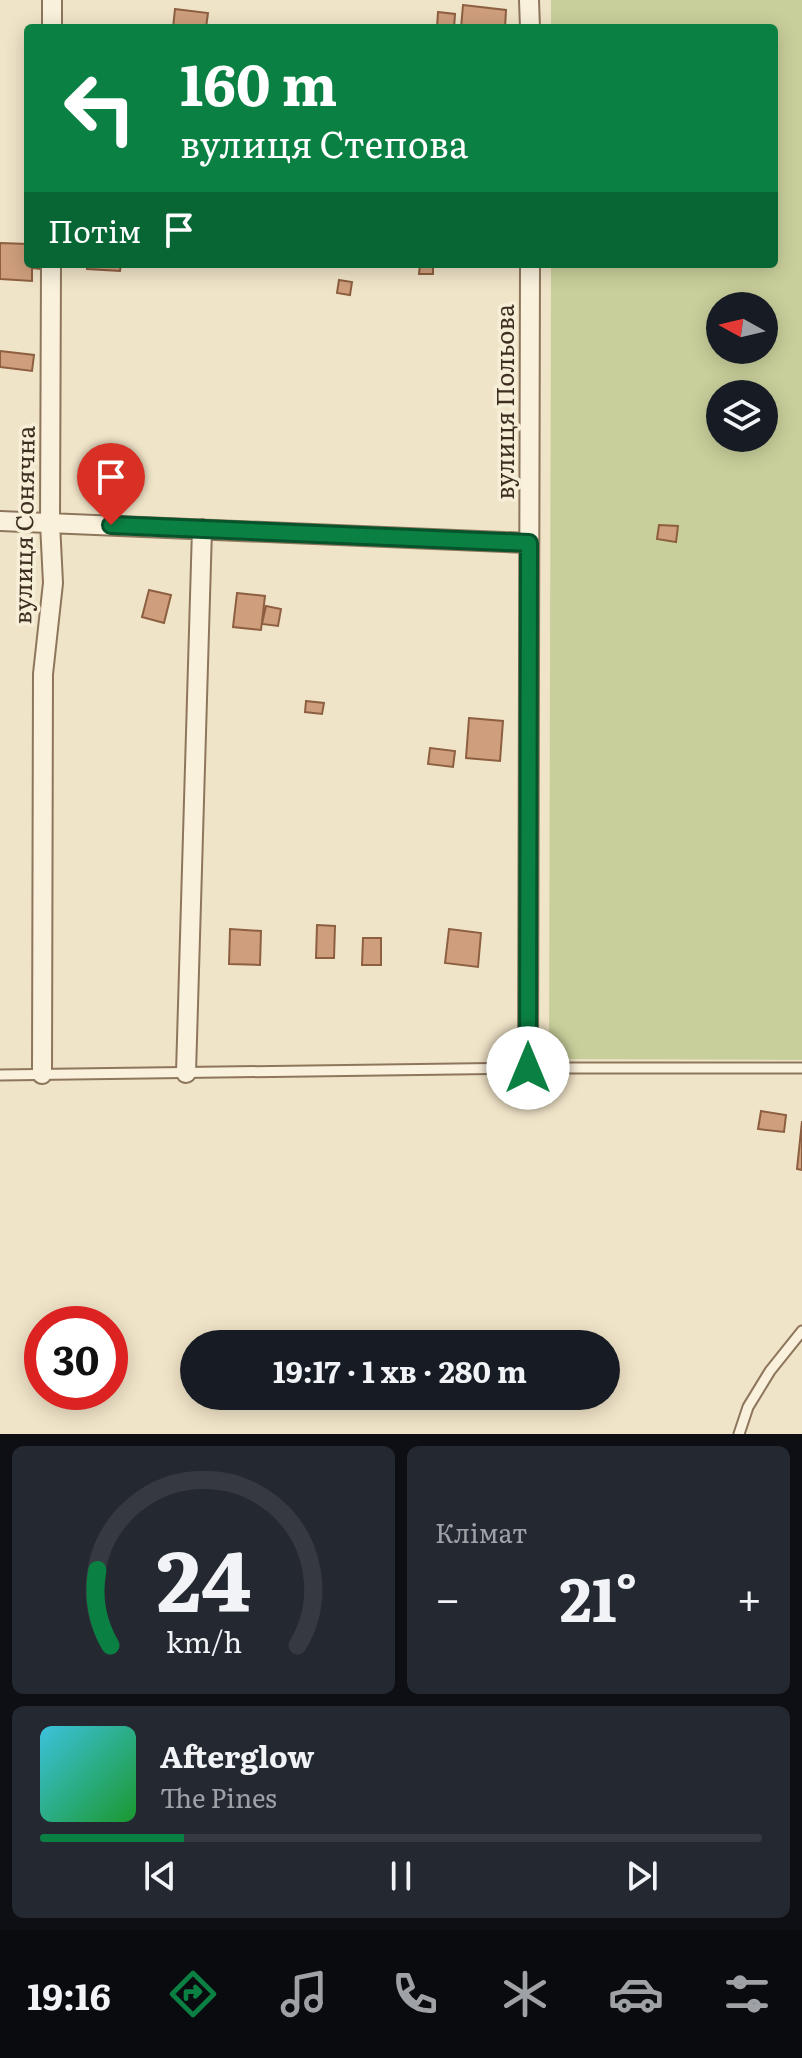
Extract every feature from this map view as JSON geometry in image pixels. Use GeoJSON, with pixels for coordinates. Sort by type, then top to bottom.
{"type":"FeatureCollection","features":[{"type":"Feature","properties":{"kind":"street"},"geometry":{"type":"LineString","coordinates":[[52,0],[52,24]]}},
{"type":"Feature","properties":{"kind":"street"},"geometry":{"type":"LineString","coordinates":[[529,0],[530,24]]}},
{"type":"Feature","properties":{"kind":"street","name":"вулиця Сонячна"},"geometry":{"type":"LineString","coordinates":[[42,1074],[43,674],[53,583],[50,523],[51,268]]}},
{"type":"Feature","properties":{"kind":"street","name":"вулиця Польова"},"geometry":{"type":"LineString","coordinates":[[528,1068],[530,268]]}},
{"type":"Feature","properties":{"kind":"street"},"geometry":{"type":"LineString","coordinates":[[0,521],[529,543]]}},
{"type":"Feature","properties":{"kind":"street"},"geometry":{"type":"LineString","coordinates":[[186,1073],[202,529]]}},
{"type":"Feature","properties":{"kind":"lane"},"geometry":{"type":"LineString","coordinates":[[0,1075],[802,1068]]}},
{"type":"Feature","properties":{"kind":"lane"},"geometry":{"type":"LineString","coordinates":[[739,1434],[748,1407],[770,1371],[802,1331]]}},
{"type":"Feature","properties":{"kind":"green space"},"geometry":{"type":"Polygon","coordinates":[[[551,0],[802,0],[802,1060],[549,1059],[551,268],[778,268],[778,24],[551,24],[551,0]]]}},
{"type":"Feature","properties":{"kind":"building"},"geometry":{"type":"Polygon","coordinates":[[[463,5],[506,10],[505,24],[461,24],[463,5]]]}},
{"type":"Feature","properties":{"kind":"building"},"geometry":{"type":"Polygon","coordinates":[[[175,9],[208,13],[207,24],[173,24],[175,9]]]}},
{"type":"Feature","properties":{"kind":"building"},"geometry":{"type":"Polygon","coordinates":[[[438,12],[455,14],[454,24],[437,24],[438,12]]]}},
{"type":"Feature","properties":{"kind":"building"},"geometry":{"type":"Polygon","coordinates":[[[0,243],[24,244],[24,268],[32,268],[32,281],[0,279],[0,243]]]}},
{"type":"Feature","properties":{"kind":"building"},"geometry":{"type":"Polygon","coordinates":[[[87,268],[120,268],[120,271],[87,268]]]}},
{"type":"Feature","properties":{"kind":"building"},"geometry":{"type":"Polygon","coordinates":[[[420,268],[433,268],[433,274],[419,274],[420,268]]]}},
{"type":"Feature","properties":{"kind":"building"},"geometry":{"type":"Polygon","coordinates":[[[339,280],[352,282],[350,295],[337,293],[339,280]]]}},
{"type":"Feature","properties":{"kind":"building"},"geometry":{"type":"Polygon","coordinates":[[[0,351],[34,355],[32,371],[0,367],[0,351]]]}},
{"type":"Feature","properties":{"kind":"building"},"geometry":{"type":"Polygon","coordinates":[[[659,525],[678,526],[676,542],[657,539],[659,525]]]}},
{"type":"Feature","properties":{"kind":"building"},"geometry":{"type":"Polygon","coordinates":[[[149,590],[171,595],[164,623],[142,617],[149,590]]]}},
{"type":"Feature","properties":{"kind":"building"},"geometry":{"type":"Polygon","coordinates":[[[237,593],[265,596],[261,630],[233,627],[237,593]]]}},
{"type":"Feature","properties":{"kind":"building"},"geometry":{"type":"Polygon","coordinates":[[[266,606],[281,609],[278,626],[262,624],[266,606]]]}},
{"type":"Feature","properties":{"kind":"building"},"geometry":{"type":"Polygon","coordinates":[[[306,701],[324,703],[322,714],[305,712],[306,701]]]}},
{"type":"Feature","properties":{"kind":"building"},"geometry":{"type":"Polygon","coordinates":[[[469,718],[503,721],[500,761],[466,758],[469,718]]]}},
{"type":"Feature","properties":{"kind":"building"},"geometry":{"type":"Polygon","coordinates":[[[430,748],[455,751],[453,767],[428,764],[430,748]]]}},
{"type":"Feature","properties":{"kind":"building"},"geometry":{"type":"Polygon","coordinates":[[[317,925],[335,926],[334,958],[316,958],[317,925]]]}},
{"type":"Feature","properties":{"kind":"building"},"geometry":{"type":"Polygon","coordinates":[[[230,929],[261,931],[260,965],[229,964],[230,929]]]}},
{"type":"Feature","properties":{"kind":"building"},"geometry":{"type":"Polygon","coordinates":[[[449,929],[481,933],[478,967],[445,963],[449,929]]]}},
{"type":"Feature","properties":{"kind":"building"},"geometry":{"type":"Polygon","coordinates":[[[363,938],[381,938],[381,965],[362,965],[363,938]]]}},
{"type":"Feature","properties":{"kind":"building"},"geometry":{"type":"Polygon","coordinates":[[[761,1111],[786,1115],[784,1132],[758,1129],[761,1111]]]}},
{"type":"Feature","properties":{"kind":"building"},"geometry":{"type":"Polygon","coordinates":[[[802,1121],[802,1170],[797,1169],[802,1121]]]}},
{"type":"Feature","properties":{"kind":"route"},"geometry":{"type":"LineString","coordinates":[[111,525],[529,543],[528,1068]]}}]}
